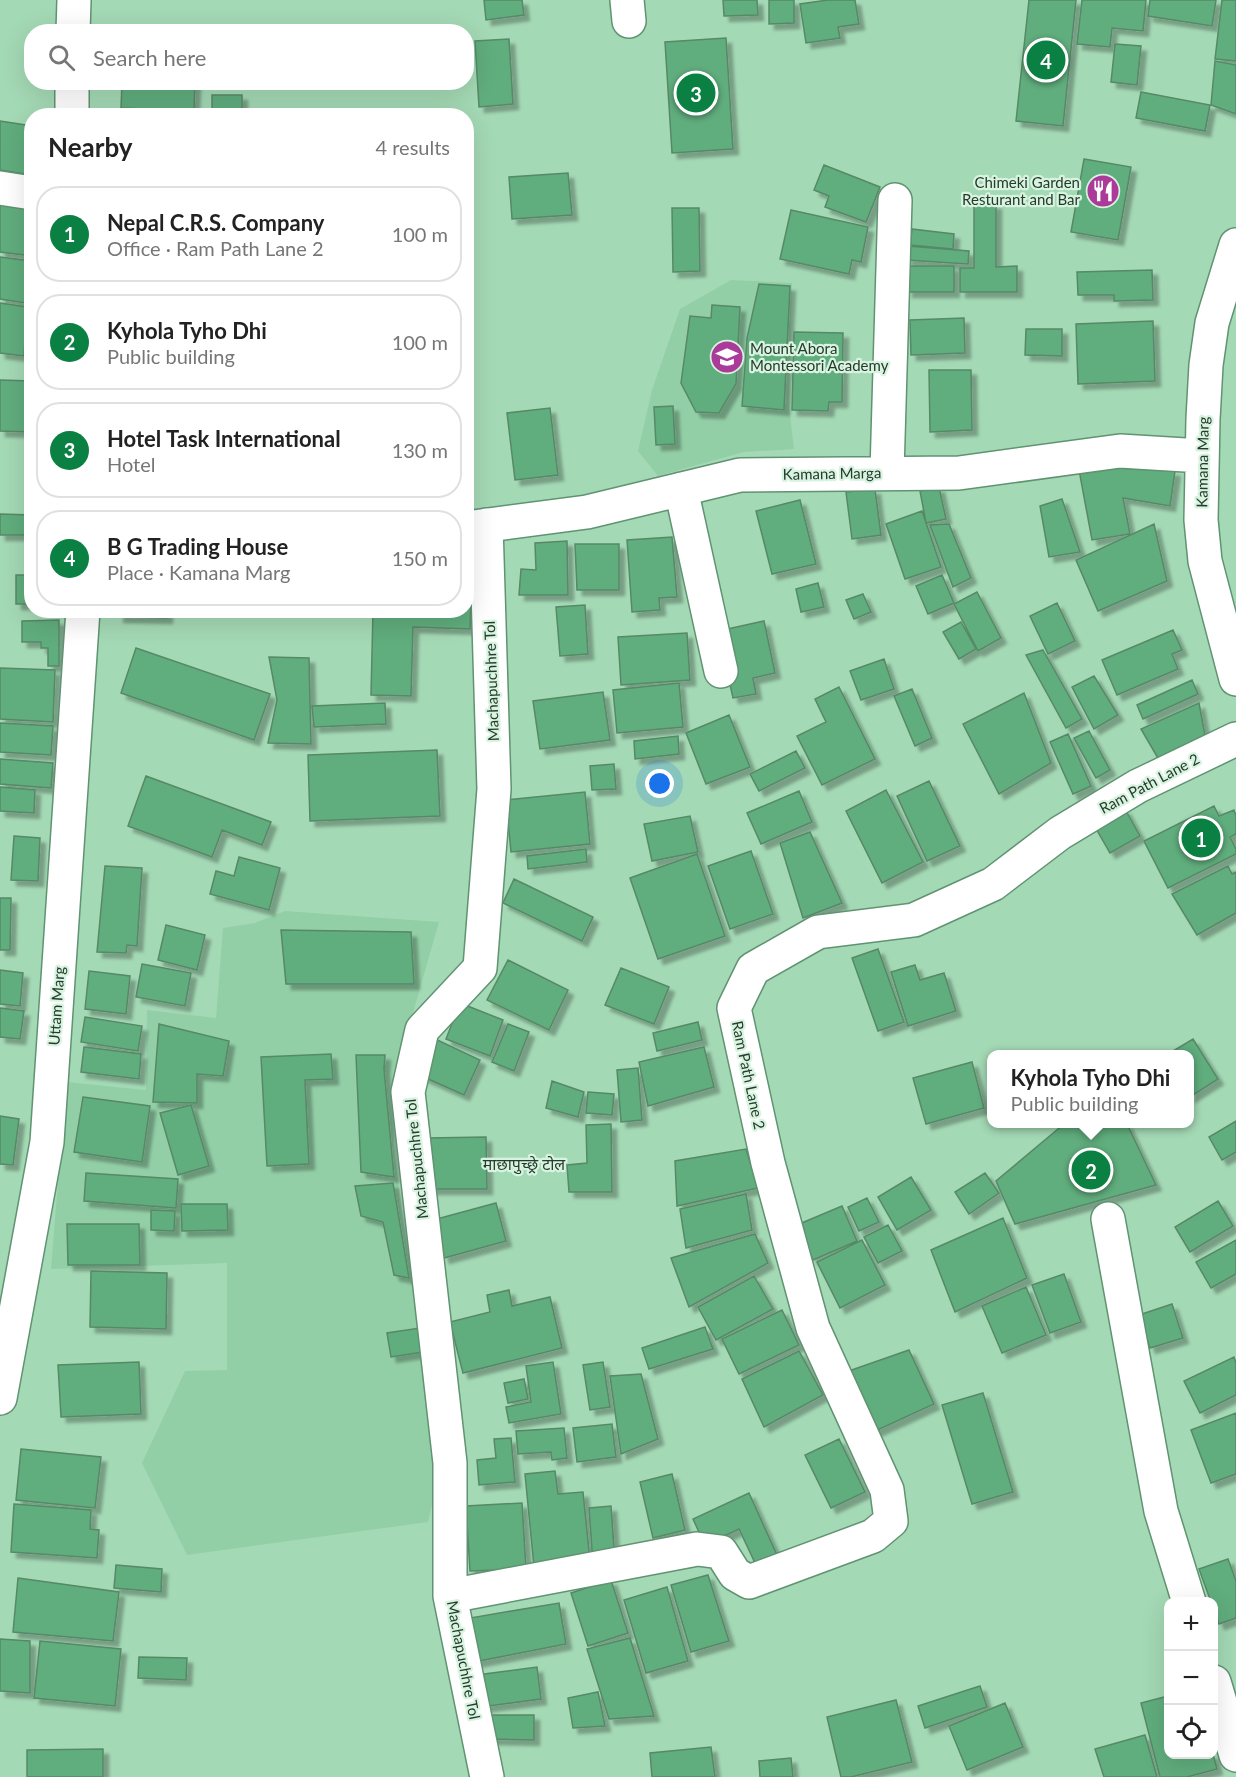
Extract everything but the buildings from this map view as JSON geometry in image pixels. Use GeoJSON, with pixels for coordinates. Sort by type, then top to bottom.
{"type":"FeatureCollection","features":[{"type":"Feature","properties":{"kind":"street"},"geometry":{"type":"LineString","coordinates":[[74,0],[74,24]]}},
{"type":"Feature","properties":{"kind":"street"},"geometry":{"type":"LineString","coordinates":[[72,90],[72,108]]}},
{"type":"Feature","properties":{"kind":"street"},"geometry":{"type":"LineString","coordinates":[[0,188],[24,192]]}},
{"type":"Feature","properties":{"kind":"street"},"geometry":{"type":"LineString","coordinates":[[887,472],[895,200]]}},
{"type":"Feature","properties":{"kind":"street","name":"Kamana Marg"},"geometry":{"type":"LineString","coordinates":[[1236,244],[1212,323],[1206,365],[1201,520],[1205,561],[1236,679]]}},
{"type":"Feature","properties":{"kind":"street","name":"Kamana Marga"},"geometry":{"type":"LineString","coordinates":[[476,526],[587,512],[740,475],[958,473],[1120,451],[1202,456]]}},
{"type":"Feature","properties":{"kind":"street"},"geometry":{"type":"LineString","coordinates":[[681,489],[721,671]]}},
{"type":"Feature","properties":{"kind":"street","name":"Machapuchhre Tol"},"geometry":{"type":"LineString","coordinates":[[476,526],[494,789],[480,968],[422,1030],[408,1092],[450,1463],[450,1596],[487,1777]]}},
{"type":"Feature","properties":{"kind":"street","name":"Uttam Marg"},"geometry":{"type":"LineString","coordinates":[[0,1398],[47,1142],[82,618]]}},
{"type":"Feature","properties":{"kind":"street","name":"Ram Path Lane 2"},"geometry":{"type":"LineString","coordinates":[[450,1596],[697,1549],[721,1552],[735,1574],[749,1582],[873,1536],[891,1521],[887,1490],[813,1328],[768,1163],[734,1008],[753,969],[818,932],[914,920],[993,884],[1060,833],[1138,786],[1236,739]]}},
{"type":"Feature","properties":{"kind":"street"},"geometry":{"type":"LineString","coordinates":[[1108,1219],[1161,1511],[1187,1597]]}},
{"type":"Feature","properties":{"kind":"street"},"geometry":{"type":"LineString","coordinates":[[1218,1695],[1236,1755]]}},
{"type":"Feature","properties":{"kind":"shaded area","name":"Mount Abora Montessori Academy"},"geometry":{"type":"Polygon","coordinates":[[[731,280],[792,283],[789,407],[794,449],[744,452],[658,476],[638,451],[652,390],[680,309],[731,280]]]}},
{"type":"Feature","properties":{"kind":"shaded area"},"geometry":{"type":"Polygon","coordinates":[[[285,911],[439,922],[402,1051],[393,1144],[439,1476],[428,1522],[187,1555],[142,1463],[185,1371],[227,1370],[227,1263],[51,1269],[66,1082],[146,1090],[147,1010],[216,1018],[223,928],[255,923],[285,911]]]}},
{"type":"Feature","properties":{"kind":"place","name":"B G Trading House"},"geometry":{"type":"Point","coordinates":[1046,60]}},
{"type":"Feature","properties":{"kind":"place","name":"Hotel Task International"},"geometry":{"type":"Point","coordinates":[696,93]}},
{"type":"Feature","properties":{"kind":"place","name":"Chimeki Garden Resturant and Bar"},"geometry":{"type":"Point","coordinates":[1103,191]}},
{"type":"Feature","properties":{"kind":"place","name":"Mount Abora Montessori Academy"},"geometry":{"type":"Point","coordinates":[727,357]}},
{"type":"Feature","properties":{"kind":"place","name":"Nepal C.R.S. Company"},"geometry":{"type":"Point","coordinates":[1201,838]}},
{"type":"Feature","properties":{"kind":"place","name":"Kyhola Tyho Dhi"},"geometry":{"type":"Point","coordinates":[1091,1170]}},
{"type":"Feature","properties":{"kind":"district","name":"माछापुच्छ्रे टोल"},"geometry":{"type":"Point","coordinates":[524,1163]}}]}
